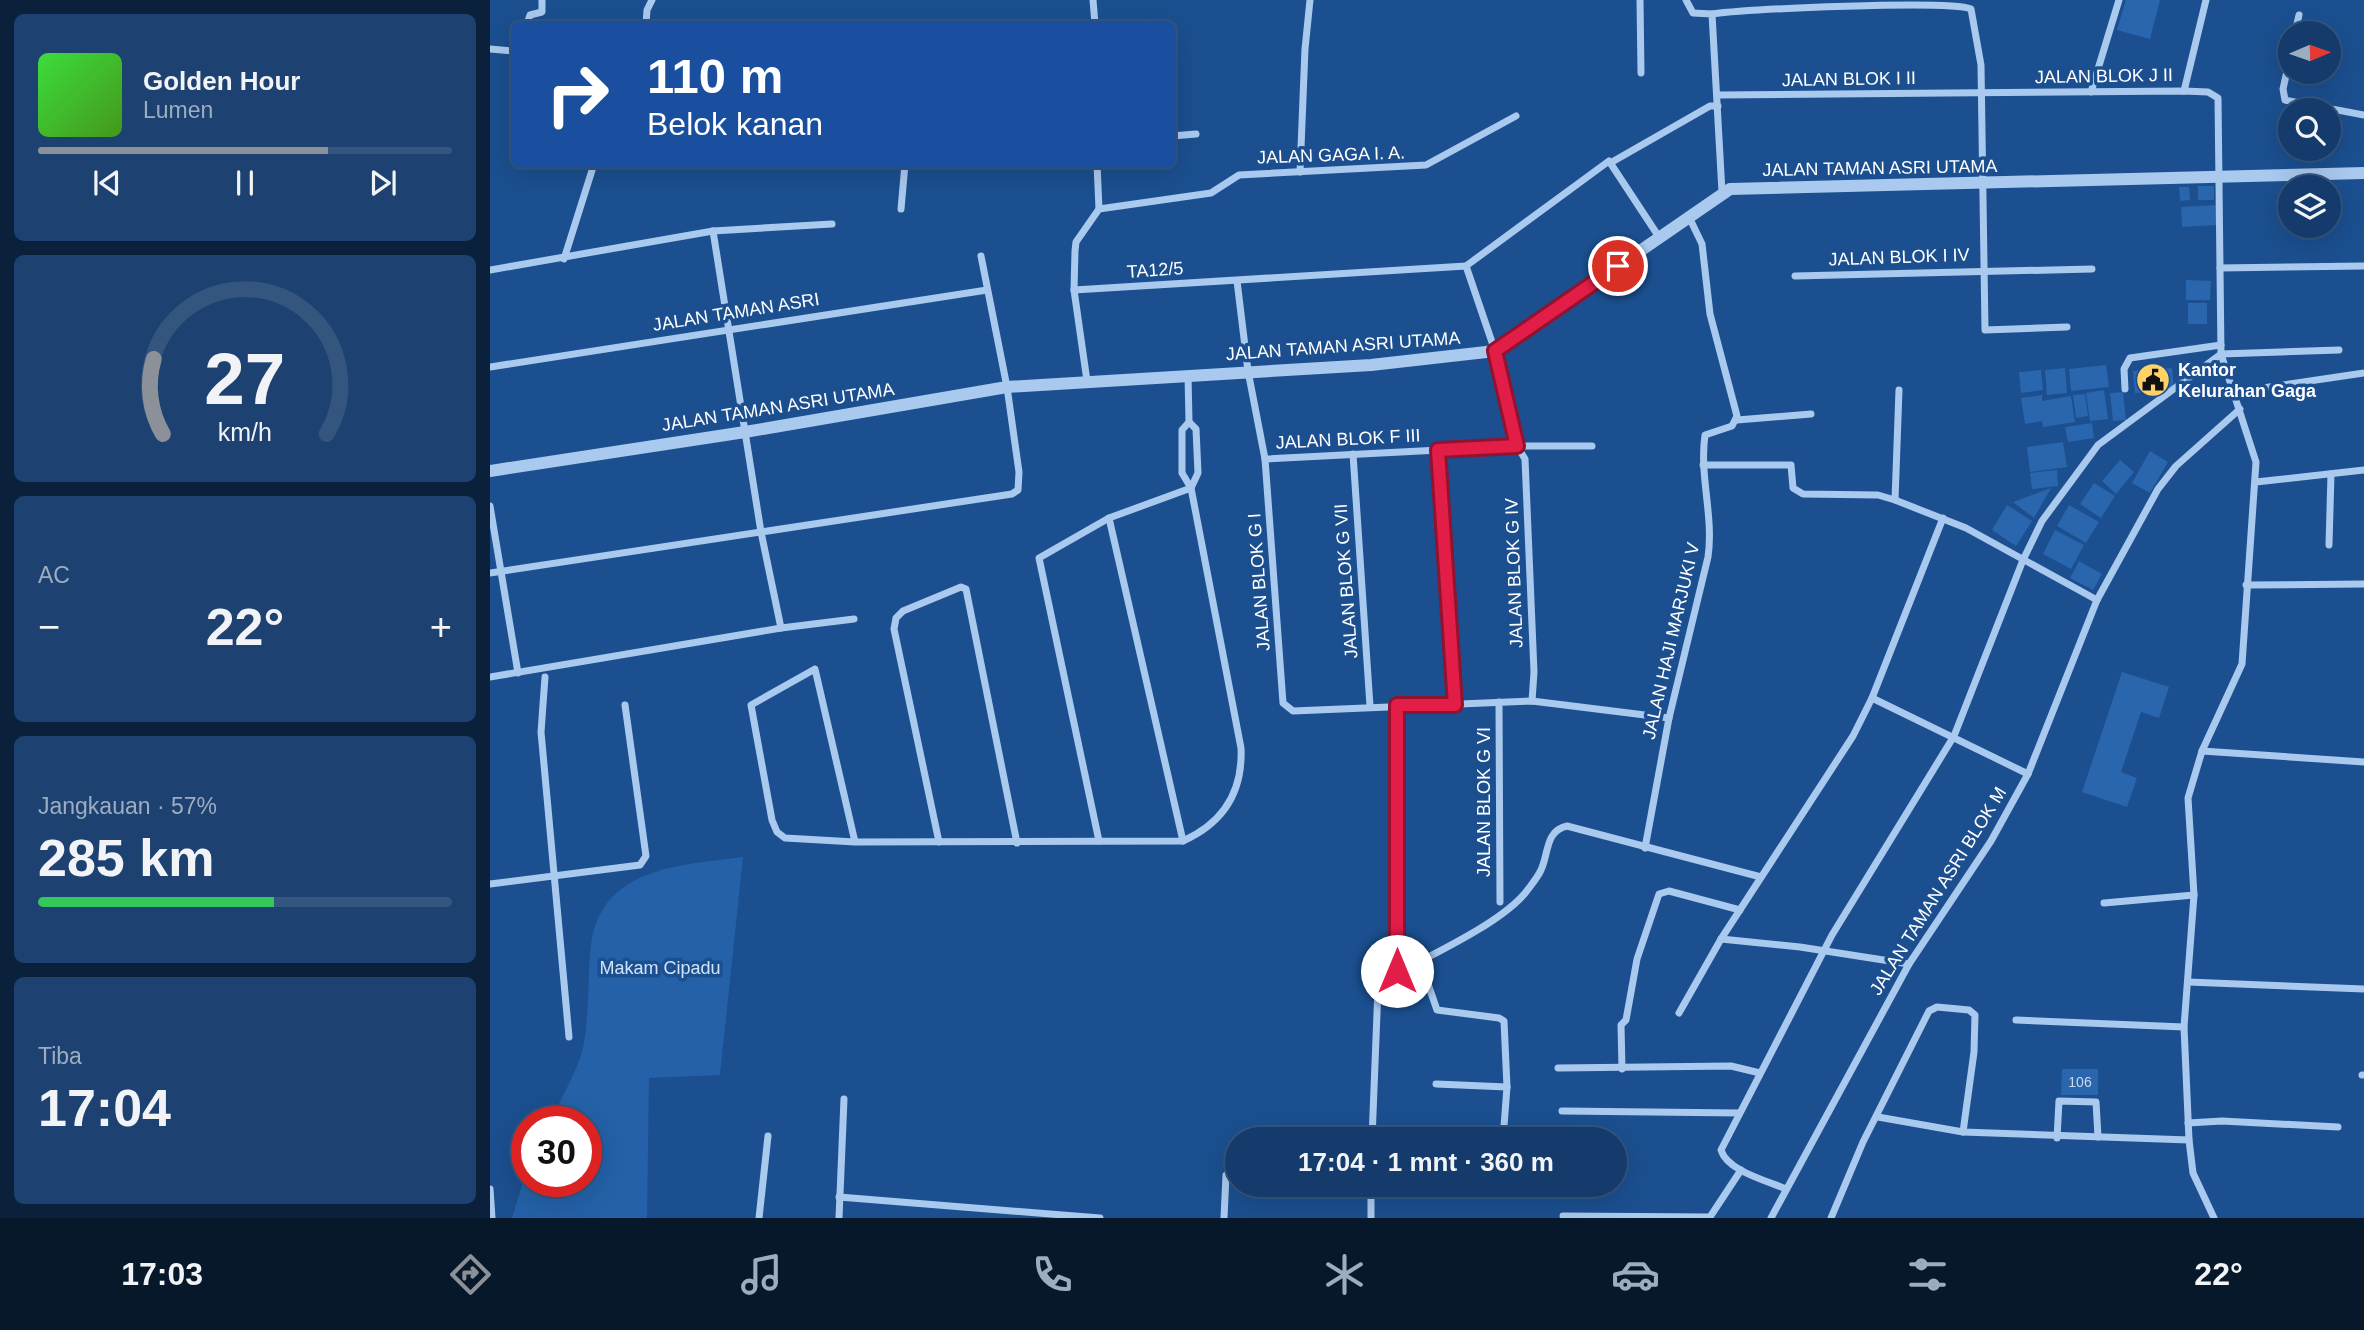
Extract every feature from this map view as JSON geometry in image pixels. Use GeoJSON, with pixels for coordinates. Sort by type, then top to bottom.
{"type":"FeatureCollection","features":[{"type":"Feature","properties":{"kind":"street"},"geometry":{"type":"LineString","coordinates":[[528,21],[530,15],[542,12],[542,0]]}},
{"type":"Feature","properties":{"kind":"street"},"geometry":{"type":"LineString","coordinates":[[646,21],[647,10],[652,0]]}},
{"type":"Feature","properties":{"kind":"street"},"geometry":{"type":"LineString","coordinates":[[1093,0],[1095,21]]}},
{"type":"Feature","properties":{"kind":"street"},"geometry":{"type":"LineString","coordinates":[[1300,172],[1310,0]]}},
{"type":"Feature","properties":{"kind":"street"},"geometry":{"type":"LineString","coordinates":[[1640,0],[1641,73]]}},
{"type":"Feature","properties":{"kind":"street"},"geometry":{"type":"LineString","coordinates":[[1686,0],[1693,13],[1712,14],[1773,4],[1938,3],[1964,5],[1971,9],[1981,65],[1986,270],[2092,269]]}},
{"type":"Feature","properties":{"kind":"street"},"geometry":{"type":"LineString","coordinates":[[2091,92],[2119,0]]}},
{"type":"Feature","properties":{"kind":"street"},"geometry":{"type":"LineString","coordinates":[[2184,91],[2206,0]]}},
{"type":"Feature","properties":{"kind":"street"},"geometry":{"type":"LineString","coordinates":[[1712,14],[1723,192]]}},
{"type":"Feature","properties":{"kind":"street"},"geometry":{"type":"LineString","coordinates":[[2298,21],[2299,15]]}},
{"type":"Feature","properties":{"kind":"street"},"geometry":{"type":"LineString","coordinates":[[490,49],[511,51]]}},
{"type":"Feature","properties":{"kind":"street"},"geometry":{"type":"LineString","coordinates":[[2284,84],[2285,100],[2364,115]]}},
{"type":"Feature","properties":{"kind":"street","name":"JALAN BLOK J II"},"geometry":{"type":"LineString","coordinates":[[1982,93],[2184,91],[2214,94],[2220,103],[2222,178]]}},
{"type":"Feature","properties":{"kind":"street","name":"JALAN BLOK I II"},"geometry":{"type":"LineString","coordinates":[[1717,95],[1982,93]]}},
{"type":"Feature","properties":{"kind":"street"},"geometry":{"type":"LineString","coordinates":[[1495,351],[1466,266],[1609,162],[1710,106],[1718,106]]}},
{"type":"Feature","properties":{"kind":"street","name":"JALAN GAGA I. A."},"geometry":{"type":"LineString","coordinates":[[1099,209],[1211,193],[1239,175],[1426,165],[1516,116]]}},
{"type":"Feature","properties":{"kind":"street"},"geometry":{"type":"LineString","coordinates":[[1176,136],[1196,134]]}},
{"type":"Feature","properties":{"kind":"street"},"geometry":{"type":"LineString","coordinates":[[1609,162],[1659,237]]}},
{"type":"Feature","properties":{"kind":"street"},"geometry":{"type":"LineString","coordinates":[[564,259],[593,168]]}},
{"type":"Feature","properties":{"kind":"street"},"geometry":{"type":"LineString","coordinates":[[901,209],[905,168]]}},
{"type":"Feature","properties":{"kind":"street"},"geometry":{"type":"LineString","coordinates":[[1087,381],[1074,290],[1076,242],[1099,209],[1097,168]]}},
{"type":"Feature","properties":{"kind":"street","name":"JALAN TAMAN ASRI UTAMA"},"geometry":{"type":"LineString","coordinates":[[490,471],[746,432],[1007,387],[1371,365],[1495,351],[1730,189],[2364,173]]}},
{"type":"Feature","properties":{"kind":"street"},"geometry":{"type":"LineString","coordinates":[[2214,1218],[2193,1173],[2189,1140],[2184,1027],[2194,895],[2188,798],[2202,751],[2242,663],[2256,482],[2256,462],[2221,354],[2222,178]]}},
{"type":"Feature","properties":{"kind":"street"},"geometry":{"type":"LineString","coordinates":[[1689,217],[1702,244],[1710,314],[1737,420],[1811,414]]}},
{"type":"Feature","properties":{"kind":"street"},"geometry":{"type":"LineString","coordinates":[[490,270],[713,231],[832,224]]}},
{"type":"Feature","properties":{"kind":"street"},"geometry":{"type":"LineString","coordinates":[[713,231],[761,532],[780,628]]}},
{"type":"Feature","properties":{"kind":"street"},"geometry":{"type":"LineString","coordinates":[[490,573],[1012,494],[1018,490],[1019,472],[1007,387],[981,256]]}},
{"type":"Feature","properties":{"kind":"street","name":"TA12/5"},"geometry":{"type":"LineString","coordinates":[[1074,290],[1466,266]]}},
{"type":"Feature","properties":{"kind":"street"},"geometry":{"type":"LineString","coordinates":[[2220,268],[2364,266]]}},
{"type":"Feature","properties":{"kind":"street","name":"JALAN BLOK I IV"},"geometry":{"type":"LineString","coordinates":[[1795,276],[1986,270],[1985,330],[2067,327]]}},
{"type":"Feature","properties":{"kind":"street","name":"JALAN BLOK G I"},"geometry":{"type":"LineString","coordinates":[[1237,281],[1242,371],[1265,459],[1283,703],[1293,711],[1370,706]]}},
{"type":"Feature","properties":{"kind":"street","name":"JALAN TAMAN ASRI"},"geometry":{"type":"LineString","coordinates":[[490,367],[987,290]]}},
{"type":"Feature","properties":{"kind":"street"},"geometry":{"type":"LineString","coordinates":[[2124,389],[2124,369],[2130,358],[2221,345]]}},
{"type":"Feature","properties":{"kind":"street"},"geometry":{"type":"LineString","coordinates":[[1786,1189],[1741,1170],[1723,1157],[1721,1150],[1824,950],[1954,736],[2023,560],[2042,520],[2098,446],[2221,354],[2340,350]]}},
{"type":"Feature","properties":{"kind":"street","name":"JALAN BLOK G IV"},"geometry":{"type":"LineString","coordinates":[[1495,351],[1517,446],[1525,460],[1534,672],[1532,701]]}},
{"type":"Feature","properties":{"kind":"street"},"geometry":{"type":"LineString","coordinates":[[2235,392],[2364,373]]}},
{"type":"Feature","properties":{"kind":"street"},"geometry":{"type":"LineString","coordinates":[[855,842],[815,669],[751,705],[772,820],[777,832],[793,841],[855,842],[1017,843],[1183,841],[1204,831],[1223,814],[1234,794],[1242,765],[1241,748],[1191,488],[1182,473],[1182,430],[1189,422],[1188,375]]}},
{"type":"Feature","properties":{"kind":"street"},"geometry":{"type":"LineString","coordinates":[[1895,500],[1899,390]]}},
{"type":"Feature","properties":{"kind":"street","name":"JALAN TAMAN ASRI BLOK M"},"geometry":{"type":"LineString","coordinates":[[1771,1218],[1909,964],[1991,841],[2028,774],[2097,600],[2158,489],[2176,466],[2240,409]]}},
{"type":"Feature","properties":{"kind":"street","name":"JALAN HAJI MARJUKI V"},"geometry":{"type":"LineString","coordinates":[[1645,848],[1669,718],[1703,584],[1711,533],[1703,465],[1705,435],[1732,426],[1737,420]]}},
{"type":"Feature","properties":{"kind":"street"},"geometry":{"type":"LineString","coordinates":[[1099,841],[1039,558],[1109,518],[1191,488],[1198,473],[1196,429],[1189,422]]}},
{"type":"Feature","properties":{"kind":"street","name":"JALAN BLOK F III"},"geometry":{"type":"LineString","coordinates":[[1265,459],[1517,446],[1592,446]]}},
{"type":"Feature","properties":{"kind":"street"},"geometry":{"type":"LineString","coordinates":[[1438,450],[1455,705]]}},
{"type":"Feature","properties":{"kind":"street","name":"JALAN BLOK G VII"},"geometry":{"type":"LineString","coordinates":[[1353,454],[1370,706]]}},
{"type":"Feature","properties":{"kind":"street"},"geometry":{"type":"LineString","coordinates":[[1703,465],[1791,465],[1793,488],[1803,494],[1878,495],[1895,500],[1943,519],[2097,600]]}},
{"type":"Feature","properties":{"kind":"street"},"geometry":{"type":"LineString","coordinates":[[2256,482],[2364,470]]}},
{"type":"Feature","properties":{"kind":"street"},"geometry":{"type":"LineString","coordinates":[[2329,545],[2331,474]]}},
{"type":"Feature","properties":{"kind":"street"},"geometry":{"type":"LineString","coordinates":[[490,506],[519,673]]}},
{"type":"Feature","properties":{"kind":"street"},"geometry":{"type":"LineString","coordinates":[[1109,518],[1183,841]]}},
{"type":"Feature","properties":{"kind":"street"},"geometry":{"type":"LineString","coordinates":[[1679,1013],[1721,939],[1853,736],[1872,698],[1943,519]]}},
{"type":"Feature","properties":{"kind":"street"},"geometry":{"type":"LineString","coordinates":[[2246,585],[2364,584]]}},
{"type":"Feature","properties":{"kind":"street"},"geometry":{"type":"LineString","coordinates":[[939,842],[894,629],[896,618],[903,611],[961,587],[966,589],[1017,843]]}},
{"type":"Feature","properties":{"kind":"street"},"geometry":{"type":"LineString","coordinates":[[490,677],[780,628],[854,619]]}},
{"type":"Feature","properties":{"kind":"street"},"geometry":{"type":"LineString","coordinates":[[545,677],[541,732],[569,1037]]}},
{"type":"Feature","properties":{"kind":"street"},"geometry":{"type":"LineString","coordinates":[[1872,698],[2028,774]]}},
{"type":"Feature","properties":{"kind":"street"},"geometry":{"type":"LineString","coordinates":[[1370,706],[1532,701],[1669,718]]}},
{"type":"Feature","properties":{"kind":"street","name":"JALAN BLOK G VI"},"geometry":{"type":"LineString","coordinates":[[1499,702],[1500,902]]}},
{"type":"Feature","properties":{"kind":"street"},"geometry":{"type":"LineString","coordinates":[[490,884],[640,865],[646,856],[625,705]]}},
{"type":"Feature","properties":{"kind":"street"},"geometry":{"type":"LineString","coordinates":[[1397,705],[1398,973]]}},
{"type":"Feature","properties":{"kind":"street"},"geometry":{"type":"LineString","coordinates":[[2202,751],[2364,762]]}},
{"type":"Feature","properties":{"kind":"street"},"geometry":{"type":"LineString","coordinates":[[1372,1127],[1378,988],[1398,973],[1501,914],[1524,894],[1541,870],[1553,833],[1561,827],[1567,826],[1761,877]]}},
{"type":"Feature","properties":{"kind":"street"},"geometry":{"type":"LineString","coordinates":[[1622,1069],[1621,1025],[1626,1020],[1637,959],[1659,894],[1669,891],[1740,910]]}},
{"type":"Feature","properties":{"kind":"street"},"geometry":{"type":"LineString","coordinates":[[2104,903],[2194,895]]}},
{"type":"Feature","properties":{"kind":"street"},"geometry":{"type":"LineString","coordinates":[[1721,939],[1824,950],[1909,964]]}},
{"type":"Feature","properties":{"kind":"street"},"geometry":{"type":"LineString","coordinates":[[1420,961],[1437,1010],[1499,1018],[1504,1021],[1507,1087],[1504,1127]]}},
{"type":"Feature","properties":{"kind":"street"},"geometry":{"type":"LineString","coordinates":[[2188,982],[2364,989]]}},
{"type":"Feature","properties":{"kind":"street"},"geometry":{"type":"LineString","coordinates":[[1831,1218],[1863,1142],[1878,1117],[1911,1044],[1933,1008],[1969,1010],[1975,1015],[1974,1052],[1963,1132]]}},
{"type":"Feature","properties":{"kind":"street"},"geometry":{"type":"LineString","coordinates":[[2016,1020],[2184,1027]]}},
{"type":"Feature","properties":{"kind":"street"},"geometry":{"type":"LineString","coordinates":[[1558,1068],[1731,1066],[1760,1073]]}},
{"type":"Feature","properties":{"kind":"street"},"geometry":{"type":"LineString","coordinates":[[1436,1084],[1507,1087]]}},
{"type":"Feature","properties":{"kind":"street"},"geometry":{"type":"LineString","coordinates":[[839,1218],[844,1099]]}},
{"type":"Feature","properties":{"kind":"street"},"geometry":{"type":"LineString","coordinates":[[2057,1138],[2059,1101],[2096,1102],[2098,1136]]}},
{"type":"Feature","properties":{"kind":"street"},"geometry":{"type":"LineString","coordinates":[[1562,1111],[1739,1113]]}},
{"type":"Feature","properties":{"kind":"street"},"geometry":{"type":"LineString","coordinates":[[1878,1117],[1963,1132],[2057,1138],[2098,1136],[2189,1140]]}},
{"type":"Feature","properties":{"kind":"street"},"geometry":{"type":"LineString","coordinates":[[2188,1123],[2222,1121],[2338,1127]]}},
{"type":"Feature","properties":{"kind":"street"},"geometry":{"type":"LineString","coordinates":[[759,1218],[768,1136]]}},
{"type":"Feature","properties":{"kind":"street"},"geometry":{"type":"LineString","coordinates":[[1563,1216],[1710,1217],[1741,1170]]}},
{"type":"Feature","properties":{"kind":"street"},"geometry":{"type":"LineString","coordinates":[[490,1189],[492,1218]]}},
{"type":"Feature","properties":{"kind":"street"},"geometry":{"type":"LineString","coordinates":[[1224,1218],[1225,1196]]}},
{"type":"Feature","properties":{"kind":"street"},"geometry":{"type":"LineString","coordinates":[[839,1197],[1100,1218]]}},
{"type":"Feature","properties":{"kind":"street"},"geometry":{"type":"LineString","coordinates":[[1371,1197],[1371,1218]]}},
{"type":"Feature","properties":{"kind":"green space","name":"Makam Cipadu"},"geometry":{"type":"Polygon","coordinates":[[[743,857],[720,1075],[649,1078],[647,1218],[512,1218],[518,1197],[602,1197],[602,1106],[558,1106],[583,1048],[591,946],[598,920],[610,900],[627,885],[647,875],[694,863],[743,857]]]}},
{"type":"Feature","properties":{"kind":"building"},"geometry":{"type":"Polygon","coordinates":[[[2126,0],[2160,0],[2150,39],[2117,30],[2126,0]]]}},
{"type":"Feature","properties":{"kind":"building"},"geometry":{"type":"Polygon","coordinates":[[[2198,186],[2214,186],[2214,200],[2198,200],[2198,186]]]}},
{"type":"Feature","properties":{"kind":"building"},"geometry":{"type":"Polygon","coordinates":[[[2179,187],[2189,187],[2190,200],[2180,201],[2179,187]]]}},
{"type":"Feature","properties":{"kind":"building"},"geometry":{"type":"Polygon","coordinates":[[[2217,205],[2218,225],[2182,227],[2181,207],[2217,205]]]}},
{"type":"Feature","properties":{"kind":"building"},"geometry":{"type":"Polygon","coordinates":[[[2186,280],[2211,281],[2210,300],[2186,300],[2186,280]]]}},
{"type":"Feature","properties":{"kind":"building"},"geometry":{"type":"Polygon","coordinates":[[[2188,303],[2207,303],[2207,324],[2188,324],[2188,303]]]}},
{"type":"Feature","properties":{"kind":"building"},"geometry":{"type":"Polygon","coordinates":[[[2106,365],[2109,387],[2071,391],[2069,369],[2106,365]]]}},
{"type":"Feature","properties":{"kind":"building"},"geometry":{"type":"Polygon","coordinates":[[[2065,368],[2067,393],[2047,395],[2045,370],[2065,368]]]}},
{"type":"Feature","properties":{"kind":"building","name":"Kantor Kelurahan Gaga"},"geometry":{"type":"Polygon","coordinates":[[[2172,368],[2174,390],[2135,393],[2133,371],[2172,368]]]}},
{"type":"Feature","properties":{"kind":"building"},"geometry":{"type":"Polygon","coordinates":[[[2041,370],[2043,390],[2021,393],[2019,372],[2041,370]]]}},
{"type":"Feature","properties":{"kind":"building"},"geometry":{"type":"Polygon","coordinates":[[[2104,390],[2108,419],[2090,421],[2086,393],[2104,390]]]}},
{"type":"Feature","properties":{"kind":"building"},"geometry":{"type":"Polygon","coordinates":[[[2123,392],[2126,420],[2113,421],[2110,393],[2123,392]]]}},
{"type":"Feature","properties":{"kind":"building"},"geometry":{"type":"Polygon","coordinates":[[[2085,394],[2088,416],[2076,418],[2073,395],[2085,394]]]}},
{"type":"Feature","properties":{"kind":"building"},"geometry":{"type":"Polygon","coordinates":[[[2042,395],[2042,401],[2071,396],[2075,422],[2043,427],[2042,421],[2025,424],[2021,398],[2042,395]]]}},
{"type":"Feature","properties":{"kind":"building"},"geometry":{"type":"Polygon","coordinates":[[[2092,423],[2094,438],[2068,442],[2065,427],[2092,423]]]}},
{"type":"Feature","properties":{"kind":"building"},"geometry":{"type":"Polygon","coordinates":[[[2063,442],[2067,467],[2030,472],[2027,447],[2063,442]]]}},
{"type":"Feature","properties":{"kind":"building"},"geometry":{"type":"Polygon","coordinates":[[[2150,451],[2168,462],[2150,493],[2132,483],[2150,451]]]}},
{"type":"Feature","properties":{"kind":"building"},"geometry":{"type":"Polygon","coordinates":[[[2120,460],[2134,472],[2116,494],[2102,481],[2120,460]]]}},
{"type":"Feature","properties":{"kind":"building"},"geometry":{"type":"Polygon","coordinates":[[[2057,470],[2058,486],[2032,489],[2030,473],[2057,470]]]}},
{"type":"Feature","properties":{"kind":"building"},"geometry":{"type":"Polygon","coordinates":[[[2094,483],[2115,496],[2101,518],[2080,504],[2094,483]]]}},
{"type":"Feature","properties":{"kind":"building"},"geometry":{"type":"Polygon","coordinates":[[[2051,488],[2034,518],[2013,502],[2051,488]]]}},
{"type":"Feature","properties":{"kind":"building"},"geometry":{"type":"Polygon","coordinates":[[[2007,505],[2032,521],[2016,546],[1992,530],[2007,505]]]}},
{"type":"Feature","properties":{"kind":"building"},"geometry":{"type":"Polygon","coordinates":[[[2069,505],[2099,522],[2086,543],[2057,526],[2069,505]]]}},
{"type":"Feature","properties":{"kind":"building"},"geometry":{"type":"Polygon","coordinates":[[[2055,530],[2084,545],[2071,569],[2043,554],[2055,530]]]}},
{"type":"Feature","properties":{"kind":"building"},"geometry":{"type":"Polygon","coordinates":[[[2079,561],[2102,574],[2093,590],[2070,578],[2079,561]]]}},
{"type":"Feature","properties":{"kind":"building"},"geometry":{"type":"Polygon","coordinates":[[[2122,672],[2169,687],[2159,718],[2141,712],[2121,772],[2137,778],[2127,807],[2082,792],[2122,672]]]}},
{"type":"Feature","properties":{"kind":"building"},"geometry":{"type":"Polygon","coordinates":[[[2062,1069],[2098,1069],[2098,1095],[2061,1095],[2062,1069]]]}},
{"type":"Feature","properties":{"kind":"place","name":"Kantor Kelurahan Gaga"},"geometry":{"type":"Point","coordinates":[2153,380]}},
{"type":"Feature","properties":{"kind":"route"},"geometry":{"type":"LineString","coordinates":[[1397,971],[1397,705],[1455,705],[1438,450],[1517,446],[1495,351],[1618,266]]}}]}
